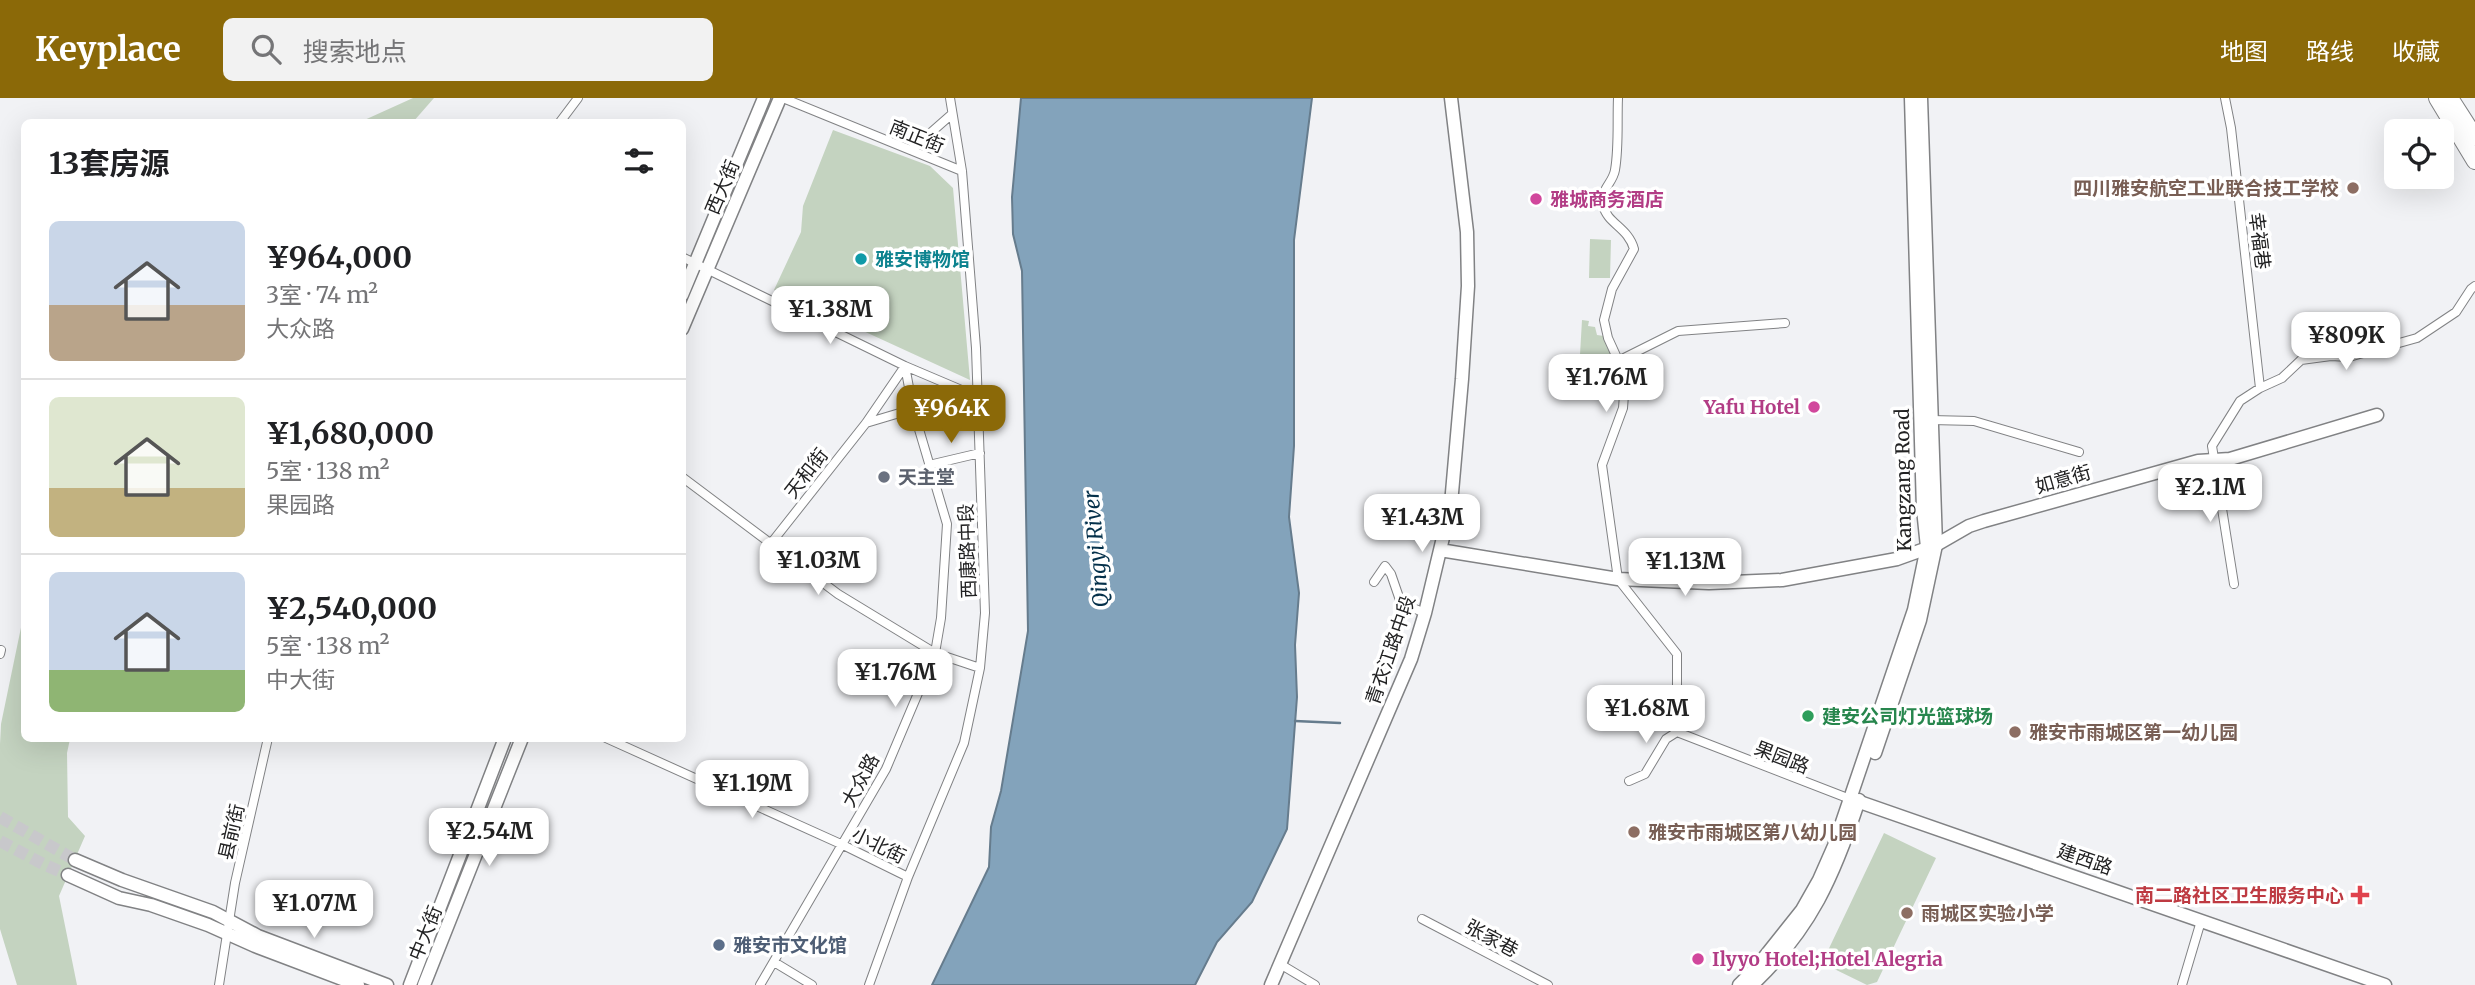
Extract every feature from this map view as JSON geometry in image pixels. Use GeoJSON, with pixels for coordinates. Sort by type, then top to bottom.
{"type":"FeatureCollection","features":[{"type":"Feature","properties":{"kind":"highway"},"geometry":{"type":"LineString","coordinates":[[2437,98],[2475,161]]}},
{"type":"Feature","properties":{"kind":"highway"},"geometry":{"type":"LineString","coordinates":[[2450,98],[2475,137]]}},
{"type":"Feature","properties":{"kind":"main road","name":"西大街"},"geometry":{"type":"LineString","coordinates":[[686,316],[701,267],[763,98]]}},
{"type":"Feature","properties":{"kind":"main road","name":"西大街"},"geometry":{"type":"LineString","coordinates":[[686,289],[701,267],[781,98]]}},
{"type":"Feature","properties":{"kind":"main road","name":"青衣江路中段"},"geometry":{"type":"LineString","coordinates":[[1271,985],[1405,672],[1425,613],[1440,550],[1453,485],[1468,286],[1467,232],[1451,98]]}},
{"type":"Feature","properties":{"kind":"main road","name":"Kangzang Road"},"geometry":{"type":"LineString","coordinates":[[1911,98],[1923,509],[1931,546]]}},
{"type":"Feature","properties":{"kind":"main road","name":"Kangzang Road"},"geometry":{"type":"LineString","coordinates":[[1752,985],[1790,944],[1829,884],[1914,610],[1931,546],[1931,420],[1922,98]]}},
{"type":"Feature","properties":{"kind":"main road","name":"如意街"},"geometry":{"type":"LineString","coordinates":[[1440,550],[1618,579],[1709,583],[1782,580],[1897,559],[1976,524],[2198,461],[2230,459],[2377,415]]}},
{"type":"Feature","properties":{"kind":"main road"},"geometry":{"type":"LineString","coordinates":[[410,985],[503,742]]}},
{"type":"Feature","properties":{"kind":"main road","name":"中大街"},"geometry":{"type":"LineString","coordinates":[[424,985],[520,742]]}},
{"type":"Feature","properties":{"kind":"main road","name":"Kangzang Road"},"geometry":{"type":"LineString","coordinates":[[1739,985],[1755,970],[1802,910],[1819,880],[1855,800]]}},
{"type":"Feature","properties":{"kind":"main road","name":"建西路"},"geometry":{"type":"LineString","coordinates":[[1855,800],[2385,985]]}},
{"type":"Feature","properties":{"kind":"main road"},"geometry":{"type":"LineString","coordinates":[[75,860],[122,880],[213,912],[229,927],[335,981],[358,985]]}},
{"type":"Feature","properties":{"kind":"main road"},"geometry":{"type":"LineString","coordinates":[[68,875],[119,898],[258,936],[387,985]]}},
{"type":"Feature","properties":{"kind":"street"},"geometry":{"type":"LineString","coordinates":[[562,119],[578,98]]}},
{"type":"Feature","properties":{"kind":"street"},"geometry":{"type":"LineString","coordinates":[[763,98],[771,98]]}},
{"type":"Feature","properties":{"kind":"street","name":"南正街"},"geometry":{"type":"LineString","coordinates":[[781,98],[962,171]]}},
{"type":"Feature","properties":{"kind":"street","name":"西康路中段"},"geometry":{"type":"LineString","coordinates":[[869,985],[908,877],[964,743],[980,668],[985,613],[978,397],[962,171],[950,98]]}},
{"type":"Feature","properties":{"kind":"street"},"geometry":{"type":"LineString","coordinates":[[1618,98],[1615,171],[1602,195],[1602,202],[1604,210],[1614,223],[1631,237],[1634,249],[1612,289],[1604,320],[1625,382],[1623,408],[1602,465],[1618,579],[1677,654],[1676,733],[1666,739],[1645,774],[1629,781]]}},
{"type":"Feature","properties":{"kind":"street","name":"幸福巷"},"geometry":{"type":"LineString","coordinates":[[2225,98],[2231,128],[2260,388]]}},
{"type":"Feature","properties":{"kind":"street"},"geometry":{"type":"LineString","coordinates":[[911,150],[952,114]]}},
{"type":"Feature","properties":{"kind":"street"},"geometry":{"type":"LineString","coordinates":[[686,259],[905,366],[978,397]]}},
{"type":"Feature","properties":{"kind":"street"},"geometry":{"type":"LineString","coordinates":[[2234,584],[2212,446],[2240,401],[2281,378],[2301,360],[2331,356],[2349,357],[2417,338],[2456,312],[2475,286]]}},
{"type":"Feature","properties":{"kind":"street"},"geometry":{"type":"LineString","coordinates":[[1618,361],[1678,331],[1785,323]]}},
{"type":"Feature","properties":{"kind":"street","name":"大众路"},"geometry":{"type":"LineString","coordinates":[[760,985],[886,769],[935,653],[941,618],[947,524],[913,409],[905,366]]}},
{"type":"Feature","properties":{"kind":"street","name":"天和街"},"geometry":{"type":"LineString","coordinates":[[772,542],[866,423],[905,366]]}},
{"type":"Feature","properties":{"kind":"street"},"geometry":{"type":"LineString","coordinates":[[866,423],[913,409]]}},
{"type":"Feature","properties":{"kind":"street"},"geometry":{"type":"LineString","coordinates":[[1931,420],[1974,421],[2079,452]]}},
{"type":"Feature","properties":{"kind":"street"},"geometry":{"type":"LineString","coordinates":[[929,465],[980,453]]}},
{"type":"Feature","properties":{"kind":"street"},"geometry":{"type":"LineString","coordinates":[[686,480],[838,594],[935,653],[980,668]]}},
{"type":"Feature","properties":{"kind":"street"},"geometry":{"type":"LineString","coordinates":[[1374,582],[1385,566],[1391,574],[1401,603],[1425,613]]}},
{"type":"Feature","properties":{"kind":"street","name":"果园路"},"geometry":{"type":"LineString","coordinates":[[1676,733],[1855,800]]}},
{"type":"Feature","properties":{"kind":"street","name":"县前街"},"geometry":{"type":"LineString","coordinates":[[219,985],[235,883],[267,742]]}},
{"type":"Feature","properties":{"kind":"street","name":"小北街"},"geometry":{"type":"LineString","coordinates":[[615,742],[908,877]]}},
{"type":"Feature","properties":{"kind":"street","name":"张家巷"},"geometry":{"type":"LineString","coordinates":[[1422,919],[1548,985]]}},
{"type":"Feature","properties":{"kind":"street"},"geometry":{"type":"LineString","coordinates":[[2182,985],[2201,920]]}},
{"type":"Feature","properties":{"kind":"street"},"geometry":{"type":"LineString","coordinates":[[774,962],[812,985]]}},
{"type":"Feature","properties":{"kind":"street"},"geometry":{"type":"LineString","coordinates":[[1280,964],[1315,985]]}},
{"type":"Feature","properties":{"kind":"green space"},"geometry":{"type":"Polygon","coordinates":[[[413,98],[434,98],[416,119],[367,119],[413,98]]]}},
{"type":"Feature","properties":{"kind":"green space"},"geometry":{"type":"Polygon","coordinates":[[[833,130],[930,166],[953,188],[970,380],[774,290],[801,232],[803,206],[833,130]]]}},
{"type":"Feature","properties":{"kind":"green space"},"geometry":{"type":"Polygon","coordinates":[[[1590,239],[1611,240],[1610,278],[1589,278],[1590,239]]]}},
{"type":"Feature","properties":{"kind":"green space"},"geometry":{"type":"Polygon","coordinates":[[[1582,320],[1589,321],[1588,326],[1595,327],[1597,335],[1604,336],[1620,372],[1618,376],[1610,377],[1610,366],[1586,364],[1584,374],[1579,372],[1582,320]]]}},
{"type":"Feature","properties":{"kind":"green space"},"geometry":{"type":"Polygon","coordinates":[[[21,627],[21,742],[69,742],[67,753],[68,817],[85,836],[59,896],[77,985],[17,985],[0,929],[1,724],[21,627]]]}},
{"type":"Feature","properties":{"kind":"green space"},"geometry":{"type":"Polygon","coordinates":[[[1884,833],[1936,858],[1877,982],[1867,985],[1822,963],[1884,833]]]}},
{"type":"Feature","properties":{"kind":"water","name":"Qingyi River"},"geometry":{"type":"Polygon","coordinates":[[[1021,98],[1312,98],[1294,240],[1294,446],[1289,517],[1299,593],[1295,645],[1297,697],[1287,829],[1252,902],[1217,942],[1195,985],[932,985],[989,867],[991,827],[1001,791],[1028,631],[1022,271],[1013,234],[1012,197],[1021,98]]]}},
{"type":"Feature","properties":{"kind":"waterway"},"geometry":{"type":"LineString","coordinates":[[1295,721],[1340,723]]}},
{"type":"Feature","properties":{"kind":"tunnel"},"geometry":{"type":"LineString","coordinates":[[0,817],[75,860]]}},
{"type":"Feature","properties":{"kind":"tunnel"},"geometry":{"type":"LineString","coordinates":[[0,841],[68,875]]}},
{"type":"Feature","properties":{"kind":"place","name":"四川雅安航空工业联合技工学校"},"geometry":{"type":"Point","coordinates":[2353,188]}},
{"type":"Feature","properties":{"kind":"place","name":"雅城商务酒店"},"geometry":{"type":"Point","coordinates":[1536,199]}},
{"type":"Feature","properties":{"kind":"place","name":"雅安博物馆"},"geometry":{"type":"Point","coordinates":[861,259]}},
{"type":"Feature","properties":{"kind":"place","name":"Yafu Hotel"},"geometry":{"type":"Point","coordinates":[1814,407]}},
{"type":"Feature","properties":{"kind":"place","name":"天主堂"},"geometry":{"type":"Point","coordinates":[884,477]}},
{"type":"Feature","properties":{"kind":"place","name":"建安公司灯光篮球场"},"geometry":{"type":"Point","coordinates":[1808,716]}},
{"type":"Feature","properties":{"kind":"place","name":"雅安市雨城区第一幼儿园"},"geometry":{"type":"Point","coordinates":[2015,732]}},
{"type":"Feature","properties":{"kind":"place","name":"雅安市雨城区第八幼儿园"},"geometry":{"type":"Point","coordinates":[1634,832]}},
{"type":"Feature","properties":{"kind":"place","name":"南二路社区卫生服务中心"},"geometry":{"type":"Point","coordinates":[2360,895]}},
{"type":"Feature","properties":{"kind":"place","name":"雨城区实验小学"},"geometry":{"type":"Point","coordinates":[1907,913]}},
{"type":"Feature","properties":{"kind":"place","name":"雅安市文化馆"},"geometry":{"type":"Point","coordinates":[719,945]}},
{"type":"Feature","properties":{"kind":"place","name":"Ilyyo Hotel;Hotel Alegria"},"geometry":{"type":"Point","coordinates":[1698,959]}}]}
